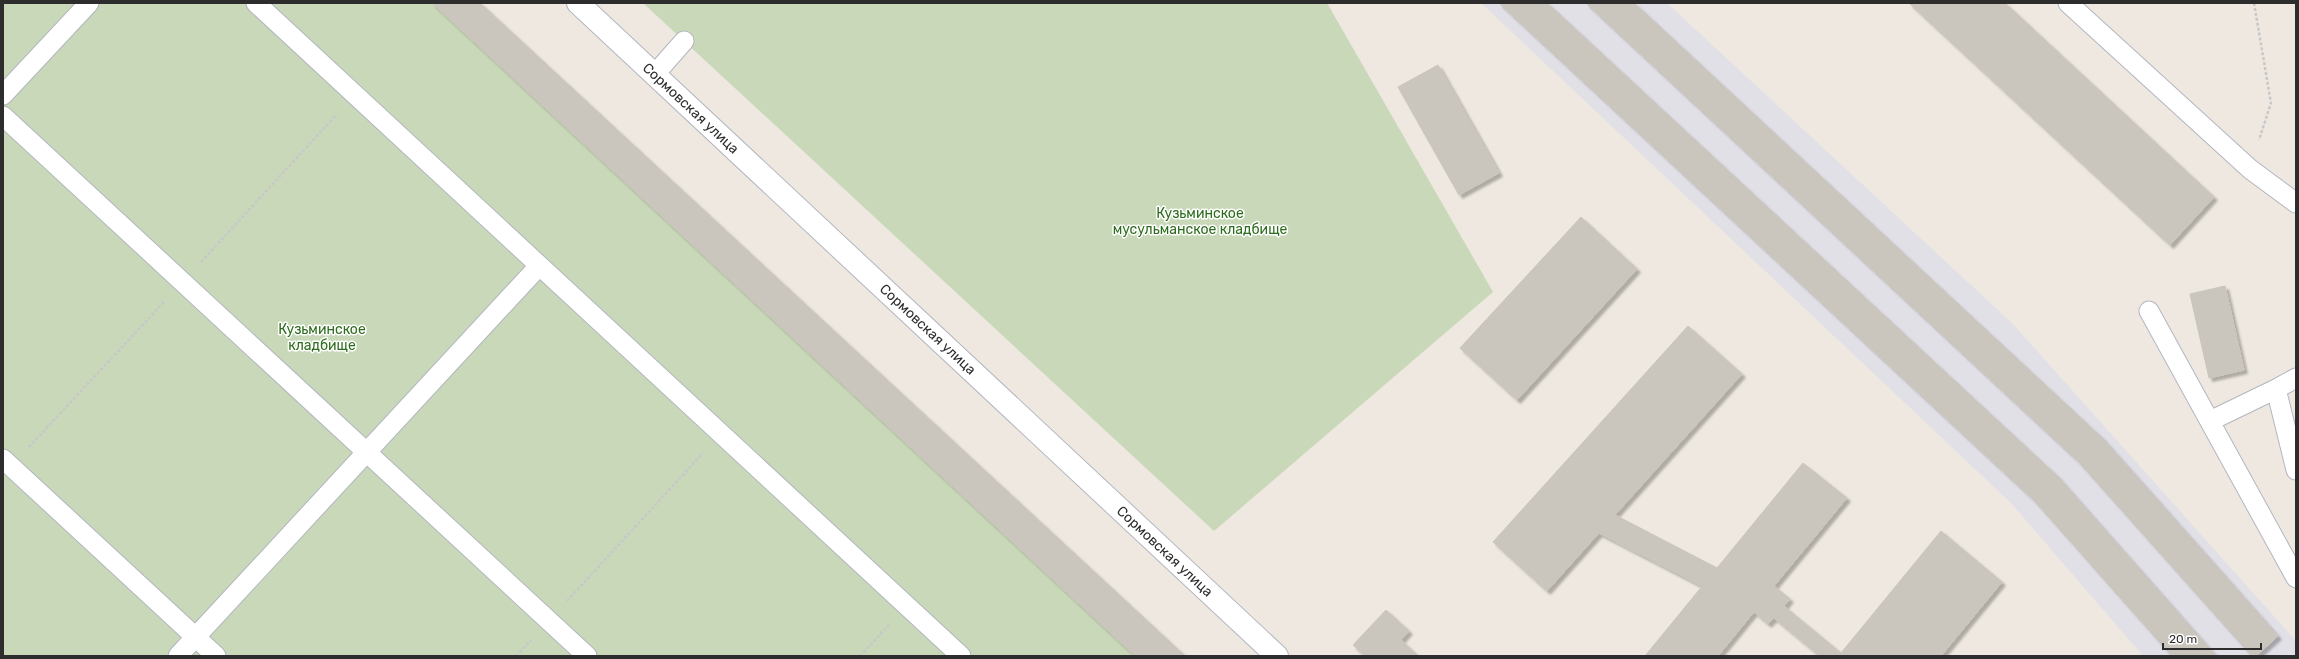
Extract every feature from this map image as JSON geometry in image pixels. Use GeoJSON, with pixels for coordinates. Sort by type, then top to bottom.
{"type":"FeatureCollection","features":[{"type":"Feature","properties":{"kind":"street","name":"Сормовская улица"},"geometry":{"type":"LineString","coordinates":[[578,3],[1277,656]]}},
{"type":"Feature","properties":{"kind":"lane"},"geometry":{"type":"LineString","coordinates":[[3,95],[89,3]]}},
{"type":"Feature","properties":{"kind":"lane"},"geometry":{"type":"LineString","coordinates":[[256,3],[961,656]]}},
{"type":"Feature","properties":{"kind":"lane"},"geometry":{"type":"LineString","coordinates":[[2068,3],[2250,169],[2296,203]]}},
{"type":"Feature","properties":{"kind":"lane"},"geometry":{"type":"LineString","coordinates":[[655,74],[684,41]]}},
{"type":"Feature","properties":{"kind":"lane"},"geometry":{"type":"LineString","coordinates":[[3,116],[587,656]]}},
{"type":"Feature","properties":{"kind":"lane"},"geometry":{"type":"LineString","coordinates":[[178,656],[539,266]]}},
{"type":"Feature","properties":{"kind":"lane"},"geometry":{"type":"LineString","coordinates":[[2149,311],[2296,578]]}},
{"type":"Feature","properties":{"kind":"lane"},"geometry":{"type":"LineString","coordinates":[[2210,421],[2296,378]]}},
{"type":"Feature","properties":{"kind":"lane"},"geometry":{"type":"LineString","coordinates":[[2276,389],[2296,470]]}},
{"type":"Feature","properties":{"kind":"lane"},"geometry":{"type":"LineString","coordinates":[[3,459],[216,656]]}},
{"type":"Feature","properties":{"kind":"path"},"geometry":{"type":"LineString","coordinates":[[2250,169],[2271,103],[2254,3]]}},
{"type":"Feature","properties":{"kind":"path"},"geometry":{"type":"LineString","coordinates":[[516,656],[721,434]]}},
{"type":"Feature","properties":{"kind":"path"},"geometry":{"type":"LineString","coordinates":[[860,656],[907,606]]}},
{"type":"Feature","properties":{"kind":"shaded area"},"geometry":{"type":"Polygon","coordinates":[[[1481,3],[1667,3],[2013,324],[2296,641],[2296,656],[2143,656],[2011,503],[1481,3]]]}},
{"type":"Feature","properties":{"kind":"green space","name":"Кузьминское кладбище"},"geometry":{"type":"Polygon","coordinates":[[[3,3],[432,3],[1135,656],[3,656],[3,3]]]}},
{"type":"Feature","properties":{"kind":"green space","name":"Кузьминское мусульманское кладбище"},"geometry":{"type":"Polygon","coordinates":[[[643,3],[1327,3],[1493,292],[1214,531],[643,3]]]}},
{"type":"Feature","properties":{"kind":"building"},"geometry":{"type":"Polygon","coordinates":[[[432,3],[480,3],[1185,656],[1135,656],[432,3]]]}},
{"type":"Feature","properties":{"kind":"building"},"geometry":{"type":"Polygon","coordinates":[[[1499,3],[1547,3],[2057,476],[2216,656],[2172,656],[2033,499],[1499,3]]]}},
{"type":"Feature","properties":{"kind":"building"},"geometry":{"type":"Polygon","coordinates":[[[1586,3],[1634,3],[2102,438],[2278,636],[2256,656],[2252,656],[2078,461],[1586,3]]]}},
{"type":"Feature","properties":{"kind":"building"},"geometry":{"type":"Polygon","coordinates":[[[1909,3],[2005,3],[2214,197],[2170,245],[1909,3]]]}},
{"type":"Feature","properties":{"kind":"building"},"geometry":{"type":"Polygon","coordinates":[[[1438,65],[1499,173],[1459,195],[1398,87],[1438,65]]]}},
{"type":"Feature","properties":{"kind":"building"},"geometry":{"type":"Polygon","coordinates":[[[1581,217],[1637,269],[1517,400],[1460,348],[1581,217]]]}},
{"type":"Feature","properties":{"kind":"building"},"geometry":{"type":"Polygon","coordinates":[[[2225,286],[2244,370],[2209,378],[2190,294],[2225,286]]]}},
{"type":"Feature","properties":{"kind":"building"},"geometry":{"type":"Polygon","coordinates":[[[1688,326],[1742,374],[1615,515],[1717,568],[1702,586],[1599,533],[1547,591],[1493,542],[1688,326]]]}},
{"type":"Feature","properties":{"kind":"building"},"geometry":{"type":"Polygon","coordinates":[[[1803,463],[1847,498],[1774,586],[1790,599],[1784,606],[1841,653],[1941,531],[2002,582],[1941,656],[1820,656],[1774,618],[1768,624],[1754,612],[1718,656],[1645,656],[1803,463]]]}},
{"type":"Feature","properties":{"kind":"building"},"geometry":{"type":"Polygon","coordinates":[[[1386,610],[1409,631],[1401,640],[1418,656],[1365,656],[1353,645],[1386,610]]]}}]}
